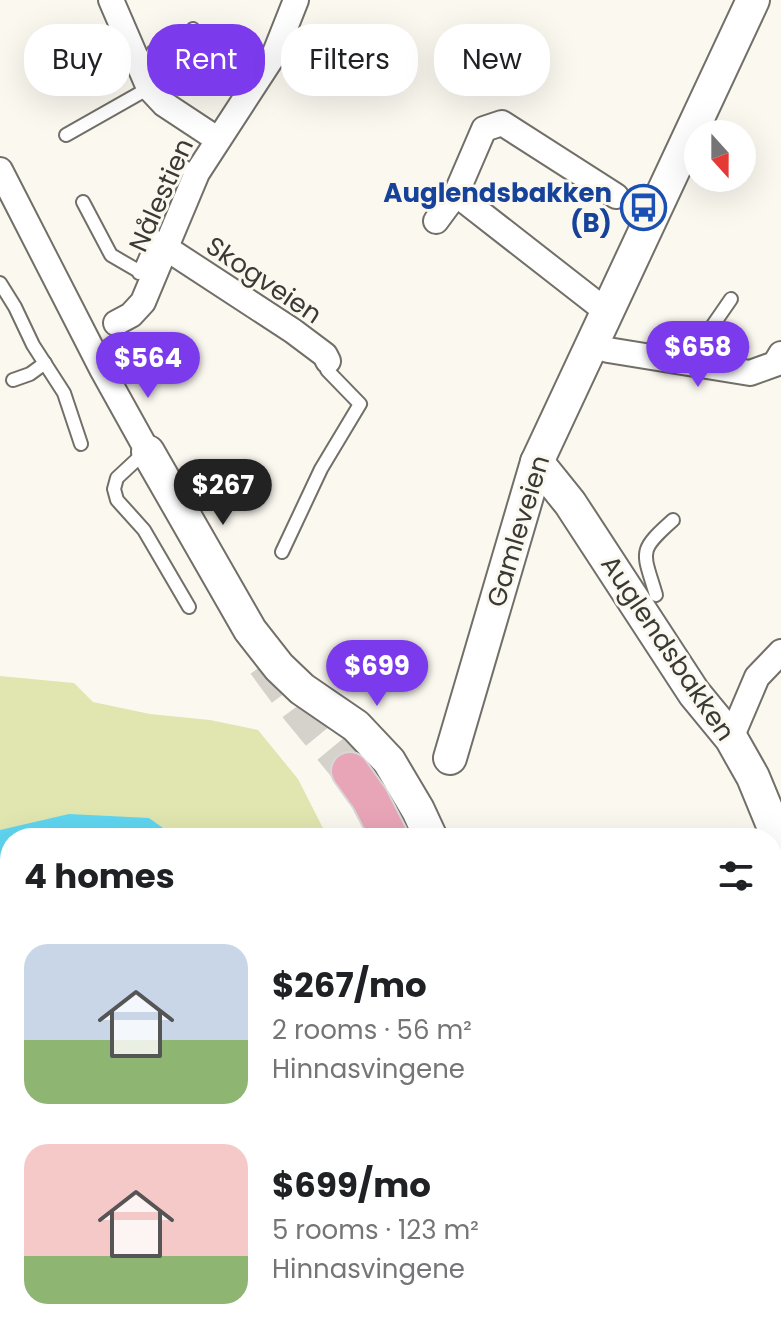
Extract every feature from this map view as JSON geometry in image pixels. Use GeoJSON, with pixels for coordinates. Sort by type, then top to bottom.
{"type":"FeatureCollection","features":[{"type":"Feature","properties":{"kind":"main road"},"geometry":{"type":"LineString","coordinates":[[350,771],[370,799],[385,828]]}},
{"type":"Feature","properties":{"kind":"street"},"geometry":{"type":"LineString","coordinates":[[111,0],[143,52],[147,79]]}},
{"type":"Feature","properties":{"kind":"street","name":"Nålestien"},"geometry":{"type":"LineString","coordinates":[[116,323],[131,315],[143,302],[146,277],[186,174],[217,139],[251,71],[275,53],[296,0]]}},
{"type":"Feature","properties":{"kind":"street","name":"Gamleveien"},"geometry":{"type":"LineString","coordinates":[[450,758],[537,462],[746,3]]}},
{"type":"Feature","properties":{"kind":"street"},"geometry":{"type":"LineString","coordinates":[[159,96],[179,115],[217,139]]}},
{"type":"Feature","properties":{"kind":"street"},"geometry":{"type":"LineString","coordinates":[[436,221],[456,194],[484,129],[502,123],[616,196]]}},
{"type":"Feature","properties":{"kind":"street"},"geometry":{"type":"LineString","coordinates":[[0,170],[147,452],[250,630],[279,667],[302,689],[356,726],[389,761],[426,828]]}},
{"type":"Feature","properties":{"kind":"street"},"geometry":{"type":"LineString","coordinates":[[456,194],[606,311]]}},
{"type":"Feature","properties":{"kind":"street","name":"Skogveien"},"geometry":{"type":"LineString","coordinates":[[161,242],[293,331],[325,355],[328,361]]}},
{"type":"Feature","properties":{"kind":"street"},"geometry":{"type":"LineString","coordinates":[[592,344],[608,350],[750,373],[775,364],[781,354]]}},
{"type":"Feature","properties":{"kind":"street","name":"Auglendsbakken"},"geometry":{"type":"LineString","coordinates":[[537,462],[577,513],[694,693],[731,738],[753,777],[774,828]]}},
{"type":"Feature","properties":{"kind":"street"},"geometry":{"type":"LineString","coordinates":[[731,738],[757,677],[781,652]]}},
{"type":"Feature","properties":{"kind":"lane"},"geometry":{"type":"LineString","coordinates":[[131,51],[143,52]]}},
{"type":"Feature","properties":{"kind":"lane"},"geometry":{"type":"LineString","coordinates":[[66,135],[147,87]]}},
{"type":"Feature","properties":{"kind":"lane"},"geometry":{"type":"LineString","coordinates":[[83,202],[111,255],[146,277]]}},
{"type":"Feature","properties":{"kind":"lane"},"geometry":{"type":"LineString","coordinates":[[0,283],[64,393],[81,444]]}},
{"type":"Feature","properties":{"kind":"lane"},"geometry":{"type":"LineString","coordinates":[[680,362],[693,354],[731,299]]}},
{"type":"Feature","properties":{"kind":"lane"},"geometry":{"type":"LineString","coordinates":[[282,552],[321,469],[360,404],[327,370],[328,361]]}},
{"type":"Feature","properties":{"kind":"lane"},"geometry":{"type":"LineString","coordinates":[[13,380],[30,374],[45,363]]}},
{"type":"Feature","properties":{"kind":"lane"},"geometry":{"type":"LineString","coordinates":[[147,452],[117,478],[114,489],[117,500],[144,530],[189,607]]}},
{"type":"Feature","properties":{"kind":"lane"},"geometry":{"type":"LineString","coordinates":[[656,595],[645,559],[648,542],[673,520]]}},
{"type":"Feature","properties":{"kind":"green space"},"geometry":{"type":"Polygon","coordinates":[[[0,676],[74,683],[93,702],[258,730],[298,779],[323,828],[0,828],[0,676]]]}},
{"type":"Feature","properties":{"kind":"water"},"geometry":{"type":"Polygon","coordinates":[[[69,814],[149,818],[163,828],[9,828],[69,814]]]}},
{"type":"Feature","properties":{"kind":"tunnel"},"geometry":{"type":"LineString","coordinates":[[265,663],[350,771]]}},
{"type":"Feature","properties":{"kind":"place","name":"Auglendsbakken (B)"},"geometry":{"type":"Point","coordinates":[643,208]}}]}
